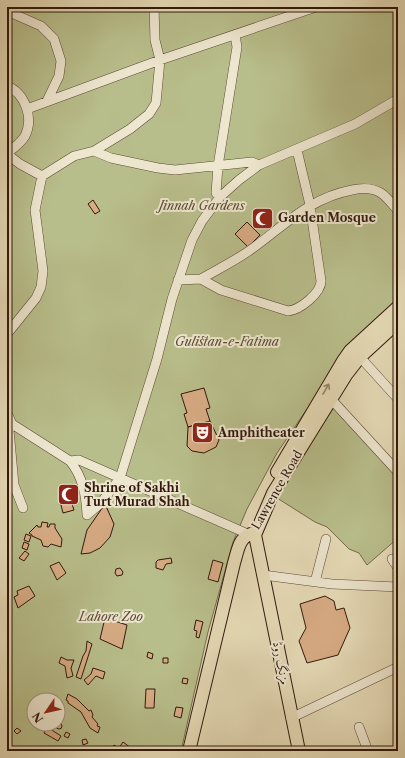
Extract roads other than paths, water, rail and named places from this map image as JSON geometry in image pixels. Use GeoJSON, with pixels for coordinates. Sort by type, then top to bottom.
{"type":"FeatureCollection","features":[{"type":"Feature","properties":{"kind":"main road"},"geometry":{"type":"LineString","coordinates":[[252,534],[252,521],[271,482],[355,354],[398,307]]}},
{"type":"Feature","properties":{"kind":"main road","name":"Lawrence Road"},"geometry":{"type":"LineString","coordinates":[[189,751],[238,550],[243,538],[252,534],[273,494],[331,399],[355,354],[398,322]]}},
{"type":"Feature","properties":{"kind":"main road","name":"مزنگ روڈ"},"geometry":{"type":"LineString","coordinates":[[252,534],[252,548],[257,567],[263,575]]}},
{"type":"Feature","properties":{"kind":"main road","name":"مزنگ روڈ"},"geometry":{"type":"LineString","coordinates":[[252,534],[263,566],[263,575],[280,652],[291,718],[299,751]]}},
{"type":"Feature","properties":{"kind":"main road"},"geometry":{"type":"LineString","coordinates":[[238,550],[243,546],[252,548]]}},
{"type":"Feature","properties":{"kind":"street"},"geometry":{"type":"LineString","coordinates":[[7,334],[36,298],[41,287],[43,271],[35,210],[42,176],[74,156],[94,151],[130,129],[149,114],[156,103],[160,60],[155,40],[154,7]]}},
{"type":"Feature","properties":{"kind":"street"},"geometry":{"type":"LineString","coordinates":[[27,109],[160,60],[316,7]]}},
{"type":"Feature","properties":{"kind":"street"},"geometry":{"type":"LineString","coordinates":[[7,11],[41,26],[54,39],[61,61],[59,76],[47,101]]}},
{"type":"Feature","properties":{"kind":"street"},"geometry":{"type":"LineString","coordinates":[[220,197],[216,193],[218,166],[237,47],[235,35]]}},
{"type":"Feature","properties":{"kind":"street"},"geometry":{"type":"LineString","coordinates":[[7,86],[17,93],[27,109],[28,122],[25,135],[17,146],[7,154],[20,164],[42,176]]}},
{"type":"Feature","properties":{"kind":"street"},"geometry":{"type":"LineString","coordinates":[[7,413],[12,424],[70,461],[80,476],[86,501],[87,515],[101,503],[120,478],[157,359],[178,280],[192,240],[202,221],[220,197],[259,165],[298,150],[355,124],[398,99]]}},
{"type":"Feature","properties":{"kind":"street"},"geometry":{"type":"LineString","coordinates":[[201,279],[221,290],[285,311],[295,310],[318,292],[321,286],[310,205],[298,150]]}},
{"type":"Feature","properties":{"kind":"street"},"geometry":{"type":"LineString","coordinates":[[94,151],[111,158],[175,170],[252,162],[259,165]]}},
{"type":"Feature","properties":{"kind":"street"},"geometry":{"type":"LineString","coordinates":[[178,280],[201,279],[253,248],[310,205],[328,196],[358,189],[366,189],[381,193],[398,211]]}},
{"type":"Feature","properties":{"kind":"street"},"geometry":{"type":"LineString","coordinates":[[355,354],[398,399]]}},
{"type":"Feature","properties":{"kind":"street"},"geometry":{"type":"LineString","coordinates":[[331,399],[398,472]]}},
{"type":"Feature","properties":{"kind":"street"},"geometry":{"type":"LineString","coordinates":[[12,424],[9,430],[10,484],[23,508]]}},
{"type":"Feature","properties":{"kind":"street"},"geometry":{"type":"LineString","coordinates":[[70,461],[79,460],[252,534]]}},
{"type":"Feature","properties":{"kind":"street"},"geometry":{"type":"LineString","coordinates":[[315,582],[326,539]]}},
{"type":"Feature","properties":{"kind":"street"},"geometry":{"type":"LineString","coordinates":[[392,559],[398,568]]}},
{"type":"Feature","properties":{"kind":"street"},"geometry":{"type":"LineString","coordinates":[[263,575],[315,582],[398,586]]}},
{"type":"Feature","properties":{"kind":"street"},"geometry":{"type":"LineString","coordinates":[[291,718],[398,666]]}},
{"type":"Feature","properties":{"kind":"street"},"geometry":{"type":"LineString","coordinates":[[359,727],[368,751]]}},
{"type":"Feature","properties":{"kind":"place","name":"Garden Mosque"},"geometry":{"type":"Point","coordinates":[263,218]}},
{"type":"Feature","properties":{"kind":"place","name":"Amphitheater"},"geometry":{"type":"Point","coordinates":[202,433]}},
{"type":"Feature","properties":{"kind":"place","name":"Shrine of Sakhi Turt Murad Shah"},"geometry":{"type":"Point","coordinates":[69,495]}},
{"type":"Feature","properties":{"kind":"park label","name":"Jinnah Gardens"},"geometry":{"type":"Point","coordinates":[202,206]}},
{"type":"Feature","properties":{"kind":"park label","name":"Gulistan-e-Fatima"},"geometry":{"type":"Point","coordinates":[227,342]}},
{"type":"Feature","properties":{"kind":"park label","name":"Lahore Zoo"},"geometry":{"type":"Point","coordinates":[111,617]}}]}
